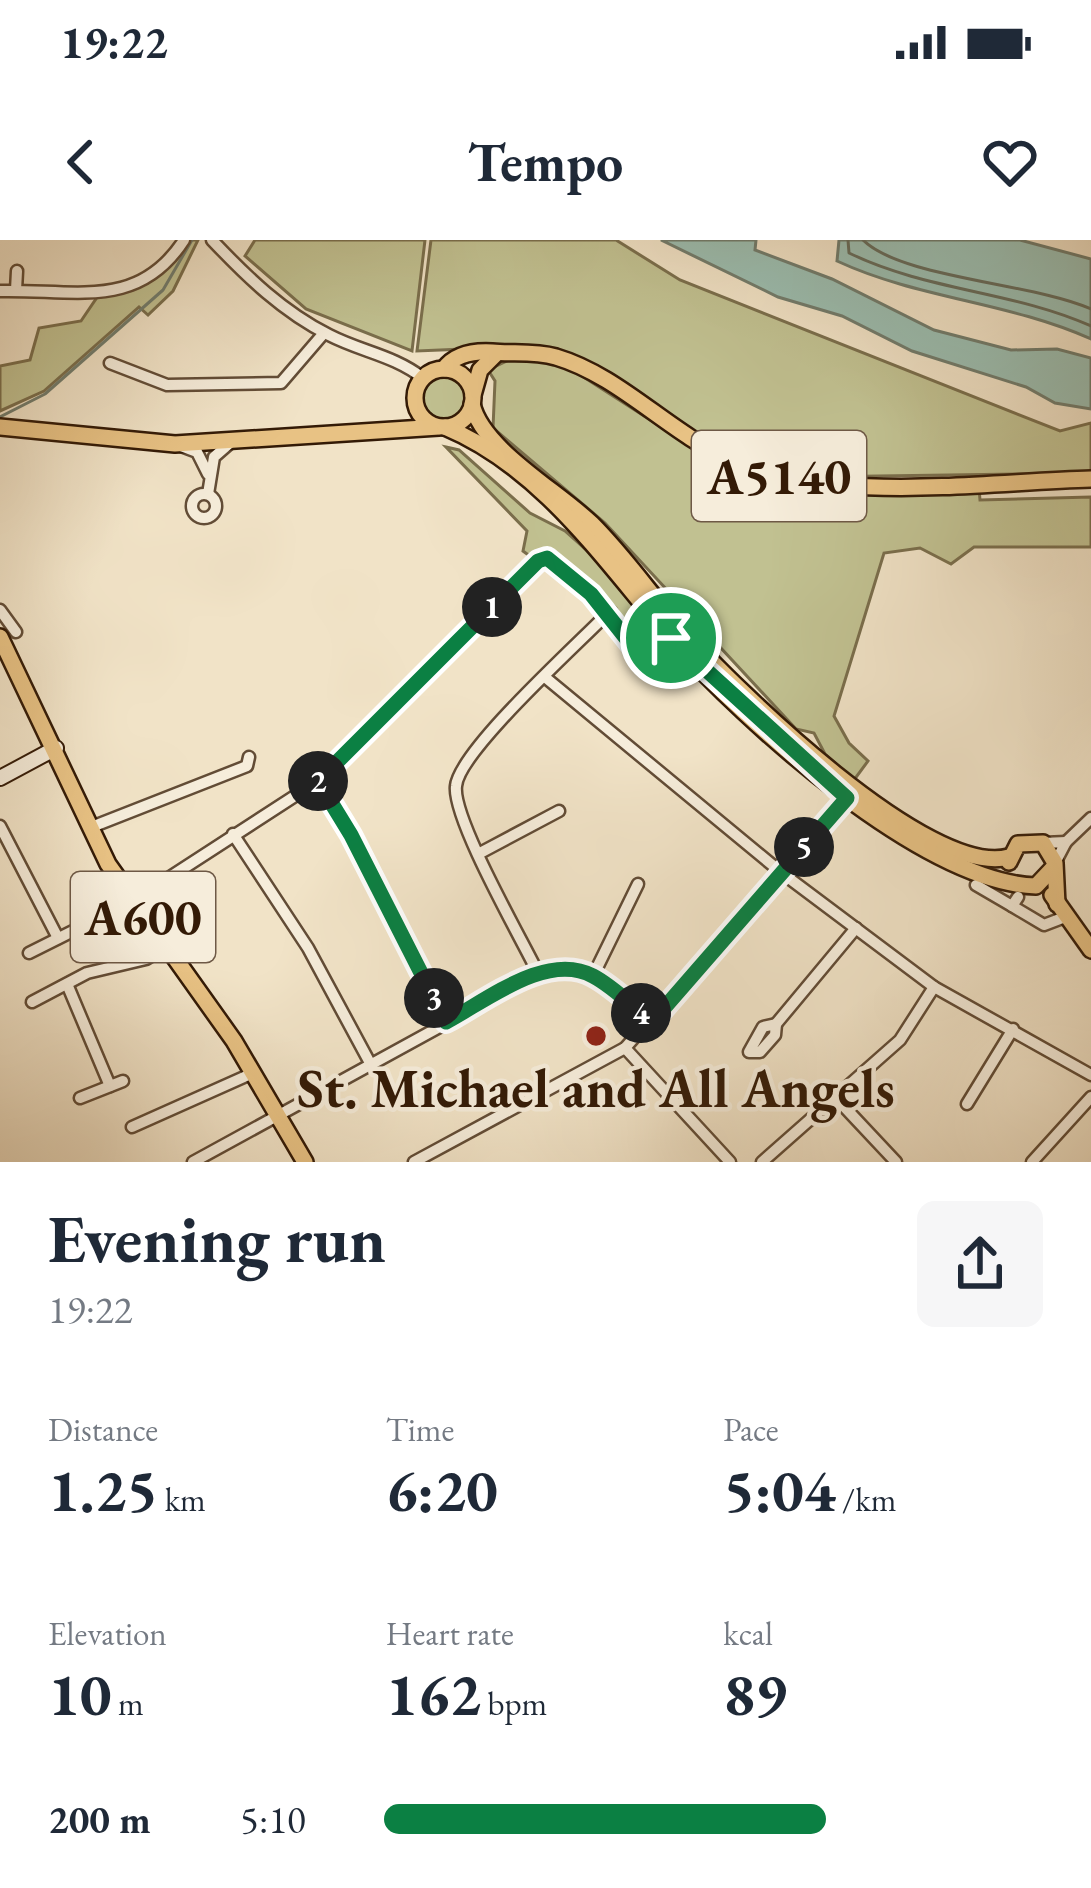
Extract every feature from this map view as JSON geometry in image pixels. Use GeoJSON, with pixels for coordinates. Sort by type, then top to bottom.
{"type":"FeatureCollection","features":[{"type":"Feature","properties":{"kind":"main road","name":"A5140"},"geometry":{"type":"LineString","coordinates":[[444,369],[465,355],[534,352],[564,360],[713,452],[789,478],[861,484],[1091,479]]}},
{"type":"Feature","properties":{"kind":"main road"},"geometry":{"type":"LineString","coordinates":[[0,427],[175,444],[442,427],[465,418],[481,370],[497,353]]}},
{"type":"Feature","properties":{"kind":"main road"},"geometry":{"type":"LineString","coordinates":[[380,430],[402,418],[419,386],[444,369],[461,375],[488,436],[595,527],[680,628],[797,740],[870,800],[941,846],[979,861],[1009,857]]}},
{"type":"Feature","properties":{"kind":"main road"},"geometry":{"type":"LineString","coordinates":[[419,386],[423,418],[477,442],[551,502],[623,575],[671,638],[847,798],[953,867],[1016,894]]}},
{"type":"Feature","properties":{"kind":"main road"},"geometry":{"type":"LineString","coordinates":[[85,434],[237,433],[280,438]]}},
{"type":"Feature","properties":{"kind":"main road","name":"A600"},"geometry":{"type":"LineString","coordinates":[[7,637],[89,828],[133,902],[254,1073],[305,1162]]}},
{"type":"Feature","properties":{"kind":"main road"},"geometry":{"type":"LineString","coordinates":[[1016,894],[1009,857],[1018,844],[1042,843],[1061,910],[1091,950]]}},
{"type":"Feature","properties":{"kind":"main road"},"geometry":{"type":"LineString","coordinates":[[1016,894],[1051,871]]}},
{"type":"Feature","properties":{"kind":"street"},"geometry":{"type":"LineString","coordinates":[[0,291],[119,290],[162,272],[184,240]]}},
{"type":"Feature","properties":{"kind":"street"},"geometry":{"type":"LineString","coordinates":[[212,240],[263,291],[324,333],[390,356],[419,386]]}},
{"type":"Feature","properties":{"kind":"street"},"geometry":{"type":"LineString","coordinates":[[16,271],[16,290]]}},
{"type":"Feature","properties":{"kind":"street"},"geometry":{"type":"LineString","coordinates":[[110,363],[167,385],[280,382],[324,333]]}},
{"type":"Feature","properties":{"kind":"street"},"geometry":{"type":"LineString","coordinates":[[208,494],[215,453],[230,443]]}},
{"type":"Feature","properties":{"kind":"street"},"geometry":{"type":"LineString","coordinates":[[175,444],[197,452],[209,477]]}},
{"type":"Feature","properties":{"kind":"street"},"geometry":{"type":"LineString","coordinates":[[29,953],[133,902],[318,781],[538,561],[556,561],[609,613],[637,652],[651,654],[671,638]]}},
{"type":"Feature","properties":{"kind":"street"},"geometry":{"type":"LineString","coordinates":[[0,610],[7,637]]}},
{"type":"Feature","properties":{"kind":"street"},"geometry":{"type":"LineString","coordinates":[[538,974],[456,796],[461,767],[609,613]]}},
{"type":"Feature","properties":{"kind":"street"},"geometry":{"type":"LineString","coordinates":[[546,678],[782,873],[934,987],[1091,1075]]}},
{"type":"Feature","properties":{"kind":"street"},"geometry":{"type":"LineString","coordinates":[[0,778],[56,748]]}},
{"type":"Feature","properties":{"kind":"street"},"geometry":{"type":"LineString","coordinates":[[89,828],[247,766],[249,757]]}},
{"type":"Feature","properties":{"kind":"street"},"geometry":{"type":"LineString","coordinates":[[318,781],[351,835],[446,1022]]}},
{"type":"Feature","properties":{"kind":"street"},"geometry":{"type":"LineString","coordinates":[[416,1161],[625,1048],[847,798]]}},
{"type":"Feature","properties":{"kind":"street"},"geometry":{"type":"LineString","coordinates":[[480,854],[559,811]]}},
{"type":"Feature","properties":{"kind":"street"},"geometry":{"type":"LineString","coordinates":[[1051,871],[1066,842],[1091,818]]}},
{"type":"Feature","properties":{"kind":"street"},"geometry":{"type":"LineString","coordinates":[[0,826],[58,938]]}},
{"type":"Feature","properties":{"kind":"street"},"geometry":{"type":"LineString","coordinates":[[233,834],[308,948],[370,1063]]}},
{"type":"Feature","properties":{"kind":"street"},"geometry":{"type":"LineString","coordinates":[[1042,843],[1066,842]]}},
{"type":"Feature","properties":{"kind":"street"},"geometry":{"type":"LineString","coordinates":[[593,976],[638,884]]}},
{"type":"Feature","properties":{"kind":"street"},"geometry":{"type":"LineString","coordinates":[[976,885],[1016,894],[1044,925],[1061,910]]}},
{"type":"Feature","properties":{"kind":"street"},"geometry":{"type":"LineString","coordinates":[[776,1024],[856,928]]}},
{"type":"Feature","properties":{"kind":"street"},"geometry":{"type":"LineString","coordinates":[[32,1002],[67,983],[166,947]]}},
{"type":"Feature","properties":{"kind":"street"},"geometry":{"type":"LineString","coordinates":[[193,1162],[538,974],[568,970],[593,976],[652,1022]]}},
{"type":"Feature","properties":{"kind":"street"},"geometry":{"type":"LineString","coordinates":[[67,983],[110,1087]]}},
{"type":"Feature","properties":{"kind":"street"},"geometry":{"type":"LineString","coordinates":[[762,1162],[899,1040],[934,987]]}},
{"type":"Feature","properties":{"kind":"street"},"geometry":{"type":"LineString","coordinates":[[967,1104],[1013,1029]]}},
{"type":"Feature","properties":{"kind":"street"},"geometry":{"type":"LineString","coordinates":[[625,1048],[730,1162]]}},
{"type":"Feature","properties":{"kind":"street"},"geometry":{"type":"LineString","coordinates":[[132,1127],[254,1073]]}},
{"type":"Feature","properties":{"kind":"street"},"geometry":{"type":"LineString","coordinates":[[80,1098],[123,1081]]}},
{"type":"Feature","properties":{"kind":"street"},"geometry":{"type":"LineString","coordinates":[[1032,1162],[1091,1097]]}},
{"type":"Feature","properties":{"kind":"street"},"geometry":{"type":"LineString","coordinates":[[836,1098],[896,1162]]}},
{"type":"Feature","properties":{"kind":"green space"},"geometry":{"type":"Polygon","coordinates":[[[185,240],[198,240],[173,291],[148,315],[139,307],[44,391],[0,411],[0,366],[30,360],[39,328],[81,321],[98,296],[150,281],[185,240]]]}},
{"type":"Feature","properties":{"kind":"green space"},"geometry":{"type":"Polygon","coordinates":[[[255,240],[425,240],[412,351],[306,309],[245,256],[255,240]]]}},
{"type":"Feature","properties":{"kind":"green space"},"geometry":{"type":"Polygon","coordinates":[[[431,240],[616,240],[680,280],[1060,431],[1091,423],[1091,473],[809,477],[742,460],[537,346],[417,351],[431,240]]]}},
{"type":"Feature","properties":{"kind":"green space"},"geometry":{"type":"Polygon","coordinates":[[[509,360],[542,360],[571,369],[700,452],[739,470],[979,488],[980,500],[1091,497],[1091,547],[974,547],[951,564],[920,548],[884,553],[834,716],[849,743],[868,761],[854,780],[825,754],[814,733],[796,729],[605,523],[493,428],[495,381],[488,370],[509,360]]]}},
{"type":"Feature","properties":{"kind":"green space"},"geometry":{"type":"Polygon","coordinates":[[[444,376],[460,382],[466,398],[460,414],[444,420],[428,414],[422,398],[428,382],[444,376]]]}},
{"type":"Feature","properties":{"kind":"green space"},"geometry":{"type":"Polygon","coordinates":[[[446,447],[459,450],[530,513],[565,531],[603,565],[660,636],[657,645],[636,644],[616,608],[557,553],[531,557],[523,551],[527,531],[446,447]]]}},
{"type":"Feature","properties":{"kind":"water"},"geometry":{"type":"Polygon","coordinates":[[[661,240],[756,240],[755,250],[832,279],[934,330],[1011,350],[1057,349],[1091,358],[1091,409],[1055,403],[1026,387],[912,351],[842,316],[778,297],[661,240]]]}},
{"type":"Feature","properties":{"kind":"water"},"geometry":{"type":"Polygon","coordinates":[[[839,240],[1020,240],[1091,259],[1091,339],[868,274],[837,261],[839,240]]]}},
{"type":"Feature","properties":{"kind":"waterway"},"geometry":{"type":"LineString","coordinates":[[0,417],[45,394],[163,290],[192,240]]}},
{"type":"Feature","properties":{"kind":"place","name":"St. Michael and All Angels"},"geometry":{"type":"Point","coordinates":[596,1036]}},
{"type":"Feature","properties":{"kind":"route"},"geometry":{"type":"LineString","coordinates":[[538,561],[556,561],[568,572],[609,613],[637,652],[651,654],[671,638],[847,798],[652,1022],[593,976],[554,970],[446,1022],[351,835],[318,781],[538,561]]}}]}
